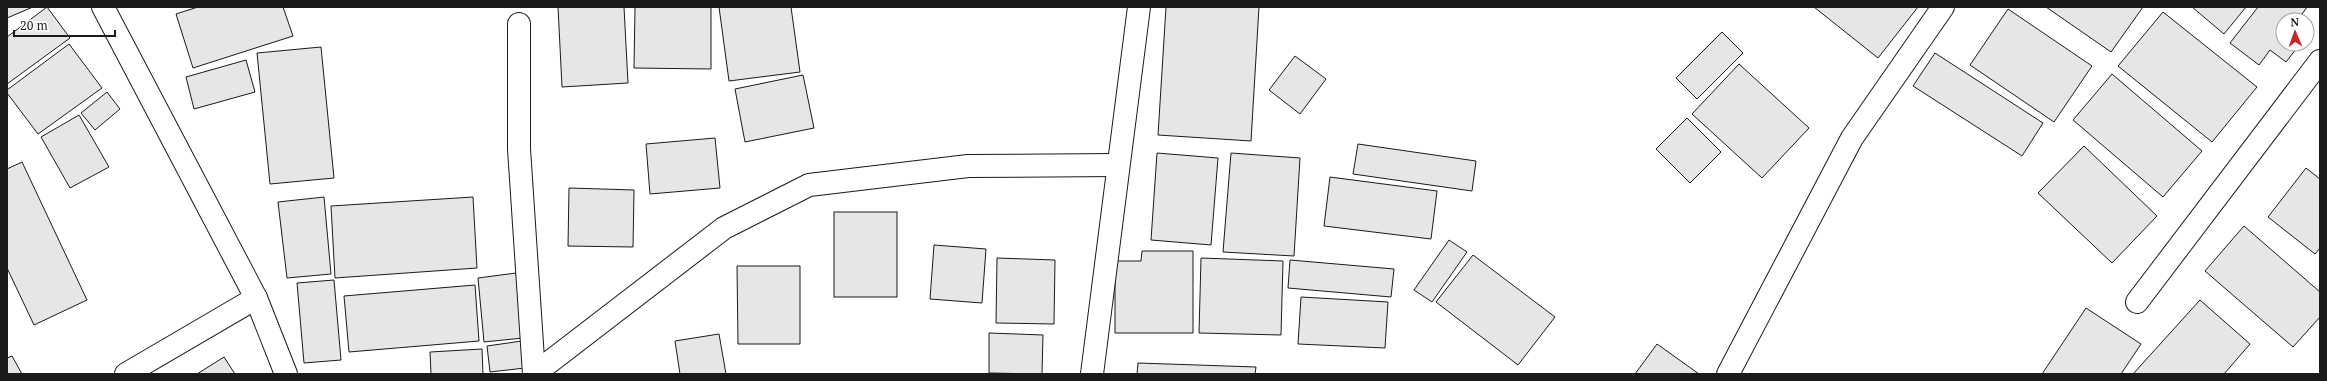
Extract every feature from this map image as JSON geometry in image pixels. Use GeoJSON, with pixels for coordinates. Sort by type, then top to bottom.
{"type":"FeatureCollection","features":[{"type":"Feature","properties":{"kind":"street"},"geometry":{"type":"LineString","coordinates":[[103,7],[256,298],[286,374]]}},
{"type":"Feature","properties":{"kind":"street"},"geometry":{"type":"LineString","coordinates":[[1092,374],[1139,7]]}},
{"type":"Feature","properties":{"kind":"street"},"geometry":{"type":"LineString","coordinates":[[1728,374],[1852,138],[1943,7]]}},
{"type":"Feature","properties":{"kind":"street"},"geometry":{"type":"LineString","coordinates":[[520,24],[519,149],[534,374]]}},
{"type":"Feature","properties":{"kind":"street"},"geometry":{"type":"LineString","coordinates":[[2137,302],[2320,61]]}},
{"type":"Feature","properties":{"kind":"street"},"geometry":{"type":"LineString","coordinates":[[534,374],[724,228],[809,185],[968,166],[1118,165]]}},
{"type":"Feature","properties":{"kind":"street"},"geometry":{"type":"LineString","coordinates":[[126,374],[256,298]]}},
{"type":"Feature","properties":{"kind":"building"},"geometry":{"type":"Polygon","coordinates":[[[7,7],[33,7],[7,18],[7,7]]]}},
{"type":"Feature","properties":{"kind":"building"},"geometry":{"type":"Polygon","coordinates":[[[47,7],[70,38],[7,84],[7,37],[47,7]]]}},
{"type":"Feature","properties":{"kind":"building"},"geometry":{"type":"Polygon","coordinates":[[[198,7],[283,7],[293,36],[193,68],[176,14],[198,7]]]}},
{"type":"Feature","properties":{"kind":"building"},"geometry":{"type":"Polygon","coordinates":[[[558,7],[624,7],[628,83],[562,87],[558,7]]]}},
{"type":"Feature","properties":{"kind":"building"},"geometry":{"type":"Polygon","coordinates":[[[635,7],[711,7],[711,69],[634,68],[635,7]]]}},
{"type":"Feature","properties":{"kind":"building"},"geometry":{"type":"Polygon","coordinates":[[[719,7],[791,7],[800,72],[729,81],[719,7]]]}},
{"type":"Feature","properties":{"kind":"building"},"geometry":{"type":"Polygon","coordinates":[[[1166,7],[1259,7],[1251,141],[1158,135],[1166,7]]]}},
{"type":"Feature","properties":{"kind":"building"},"geometry":{"type":"Polygon","coordinates":[[[1814,7],[1918,7],[1878,58],[1814,7]]]}},
{"type":"Feature","properties":{"kind":"building"},"geometry":{"type":"Polygon","coordinates":[[[2046,7],[2143,7],[2111,52],[2046,7]]]}},
{"type":"Feature","properties":{"kind":"building"},"geometry":{"type":"Polygon","coordinates":[[[2192,7],[2246,7],[2224,34],[2192,7]]]}},
{"type":"Feature","properties":{"kind":"building"},"geometry":{"type":"Polygon","coordinates":[[[2258,7],[2307,7],[2304,12],[2275,12],[2275,52],[2294,52],[2286,62],[2270,50],[2259,65],[2230,43],[2258,7]]]}},
{"type":"Feature","properties":{"kind":"building"},"geometry":{"type":"Polygon","coordinates":[[[2008,9],[2092,66],[2054,122],[1970,65],[2008,9]]]}},
{"type":"Feature","properties":{"kind":"building"},"geometry":{"type":"Polygon","coordinates":[[[2163,12],[2257,87],[2212,142],[2118,66],[2163,12]]]}},
{"type":"Feature","properties":{"kind":"building"},"geometry":{"type":"Polygon","coordinates":[[[1722,32],[1743,53],[1697,99],[1676,78],[1722,32]]]}},
{"type":"Feature","properties":{"kind":"building"},"geometry":{"type":"Polygon","coordinates":[[[69,44],[102,88],[38,134],[7,93],[7,90],[69,44]]]}},
{"type":"Feature","properties":{"kind":"building"},"geometry":{"type":"Polygon","coordinates":[[[321,47],[334,178],[270,184],[257,53],[321,47]]]}},
{"type":"Feature","properties":{"kind":"building"},"geometry":{"type":"Polygon","coordinates":[[[1935,53],[2043,123],[2022,156],[1913,86],[1935,53]]]}},
{"type":"Feature","properties":{"kind":"building"},"geometry":{"type":"Polygon","coordinates":[[[1295,56],[1326,79],[1300,114],[1269,90],[1295,56]]]}},
{"type":"Feature","properties":{"kind":"building"},"geometry":{"type":"Polygon","coordinates":[[[246,60],[255,92],[194,109],[186,77],[246,60]]]}},
{"type":"Feature","properties":{"kind":"building"},"geometry":{"type":"Polygon","coordinates":[[[1739,64],[1809,128],[1762,178],[1692,114],[1739,64]]]}},
{"type":"Feature","properties":{"kind":"building"},"geometry":{"type":"Polygon","coordinates":[[[2112,74],[2202,151],[2163,197],[2073,120],[2112,74]]]}},
{"type":"Feature","properties":{"kind":"building"},"geometry":{"type":"Polygon","coordinates":[[[803,75],[814,128],[745,142],[735,89],[803,75]]]}},
{"type":"Feature","properties":{"kind":"building"},"geometry":{"type":"Polygon","coordinates":[[[107,92],[120,109],[95,130],[81,113],[107,92]]]}},
{"type":"Feature","properties":{"kind":"building"},"geometry":{"type":"Polygon","coordinates":[[[79,115],[109,167],[70,188],[41,137],[79,115]]]}},
{"type":"Feature","properties":{"kind":"building"},"geometry":{"type":"Polygon","coordinates":[[[1687,118],[1721,152],[1690,183],[1656,149],[1687,118]]]}},
{"type":"Feature","properties":{"kind":"building"},"geometry":{"type":"Polygon","coordinates":[[[715,138],[720,188],[650,194],[646,144],[715,138]]]}},
{"type":"Feature","properties":{"kind":"building"},"geometry":{"type":"Polygon","coordinates":[[[1358,144],[1476,161],[1472,191],[1353,174],[1358,144]]]}},
{"type":"Feature","properties":{"kind":"building"},"geometry":{"type":"Polygon","coordinates":[[[2084,146],[2157,216],[2112,263],[2038,193],[2084,146]]]}},
{"type":"Feature","properties":{"kind":"building"},"geometry":{"type":"Polygon","coordinates":[[[1157,153],[1218,158],[1211,245],[1151,240],[1157,153]]]}},
{"type":"Feature","properties":{"kind":"building"},"geometry":{"type":"Polygon","coordinates":[[[1231,153],[1300,158],[1294,256],[1223,252],[1231,153]]]}},
{"type":"Feature","properties":{"kind":"building"},"geometry":{"type":"Polygon","coordinates":[[[22,162],[87,300],[34,325],[7,268],[7,169],[22,162]]]}},
{"type":"Feature","properties":{"kind":"building"},"geometry":{"type":"Polygon","coordinates":[[[2306,168],[2320,179],[2320,248],[2315,254],[2268,217],[2306,168]]]}},
{"type":"Feature","properties":{"kind":"building"},"geometry":{"type":"Polygon","coordinates":[[[1330,177],[1437,191],[1431,239],[1324,226],[1330,177]]]}},
{"type":"Feature","properties":{"kind":"building"},"geometry":{"type":"Polygon","coordinates":[[[569,188],[634,190],[633,247],[568,246],[569,188]]]}},
{"type":"Feature","properties":{"kind":"building"},"geometry":{"type":"Polygon","coordinates":[[[324,197],[331,274],[287,278],[278,202],[324,197]]]}},
{"type":"Feature","properties":{"kind":"building"},"geometry":{"type":"Polygon","coordinates":[[[473,197],[477,268],[335,278],[331,206],[473,197]]]}},
{"type":"Feature","properties":{"kind":"building"},"geometry":{"type":"Polygon","coordinates":[[[834,212],[897,212],[897,297],[834,297],[834,212]]]}},
{"type":"Feature","properties":{"kind":"building"},"geometry":{"type":"Polygon","coordinates":[[[2244,226],[2320,292],[2320,317],[2293,347],[2205,271],[2244,226]]]}},
{"type":"Feature","properties":{"kind":"building"},"geometry":{"type":"Polygon","coordinates":[[[1449,240],[1467,252],[1432,302],[1414,290],[1449,240]]]}},
{"type":"Feature","properties":{"kind":"building"},"geometry":{"type":"Polygon","coordinates":[[[934,245],[986,249],[982,303],[930,299],[934,245]]]}},
{"type":"Feature","properties":{"kind":"building"},"geometry":{"type":"Polygon","coordinates":[[[1142,251],[1193,251],[1193,333],[1115,333],[1115,261],[1141,261],[1142,251]]]}},
{"type":"Feature","properties":{"kind":"building"},"geometry":{"type":"Polygon","coordinates":[[[1473,255],[1555,317],[1518,365],[1436,302],[1473,255]]]}},
{"type":"Feature","properties":{"kind":"building"},"geometry":{"type":"Polygon","coordinates":[[[997,258],[1055,260],[1054,324],[996,323],[997,258]]]}},
{"type":"Feature","properties":{"kind":"building"},"geometry":{"type":"Polygon","coordinates":[[[1201,258],[1283,261],[1281,335],[1199,333],[1201,258]]]}},
{"type":"Feature","properties":{"kind":"building"},"geometry":{"type":"Polygon","coordinates":[[[1290,260],[1394,269],[1391,297],[1288,288],[1290,260]]]}},
{"type":"Feature","properties":{"kind":"building"},"geometry":{"type":"Polygon","coordinates":[[[737,266],[800,266],[800,344],[738,344],[737,266]]]}},
{"type":"Feature","properties":{"kind":"building"},"geometry":{"type":"Polygon","coordinates":[[[516,273],[523,338],[484,342],[478,278],[516,273]]]}},
{"type":"Feature","properties":{"kind":"building"},"geometry":{"type":"Polygon","coordinates":[[[334,280],[341,360],[304,363],[297,283],[334,280]]]}},
{"type":"Feature","properties":{"kind":"building"},"geometry":{"type":"Polygon","coordinates":[[[475,285],[479,341],[349,352],[344,296],[475,285]]]}},
{"type":"Feature","properties":{"kind":"building"},"geometry":{"type":"Polygon","coordinates":[[[1301,297],[1388,302],[1385,348],[1298,344],[1301,297]]]}},
{"type":"Feature","properties":{"kind":"building"},"geometry":{"type":"Polygon","coordinates":[[[2200,300],[2250,344],[2224,374],[2133,374],[2200,300]]]}},
{"type":"Feature","properties":{"kind":"building"},"geometry":{"type":"Polygon","coordinates":[[[2086,308],[2141,344],[2121,374],[2042,374],[2086,308]]]}},
{"type":"Feature","properties":{"kind":"building"},"geometry":{"type":"Polygon","coordinates":[[[989,333],[1043,335],[1042,374],[989,373],[989,333]]]}},
{"type":"Feature","properties":{"kind":"building"},"geometry":{"type":"Polygon","coordinates":[[[719,334],[726,374],[680,374],[675,341],[719,334]]]}},
{"type":"Feature","properties":{"kind":"building"},"geometry":{"type":"Polygon","coordinates":[[[522,341],[525,368],[490,372],[487,346],[522,341]]]}},
{"type":"Feature","properties":{"kind":"building"},"geometry":{"type":"Polygon","coordinates":[[[1657,344],[1699,374],[1635,374],[1657,344]]]}},
{"type":"Feature","properties":{"kind":"building"},"geometry":{"type":"Polygon","coordinates":[[[482,349],[483,374],[431,374],[430,352],[482,349]]]}},
{"type":"Feature","properties":{"kind":"building"},"geometry":{"type":"Polygon","coordinates":[[[12,356],[22,374],[7,374],[7,358],[12,356]]]}},
{"type":"Feature","properties":{"kind":"building"},"geometry":{"type":"Polygon","coordinates":[[[224,357],[235,374],[197,374],[224,357]]]}},
{"type":"Feature","properties":{"kind":"building"},"geometry":{"type":"Polygon","coordinates":[[[1138,363],[1256,367],[1255,374],[1137,374],[1138,363]]]}}]}
